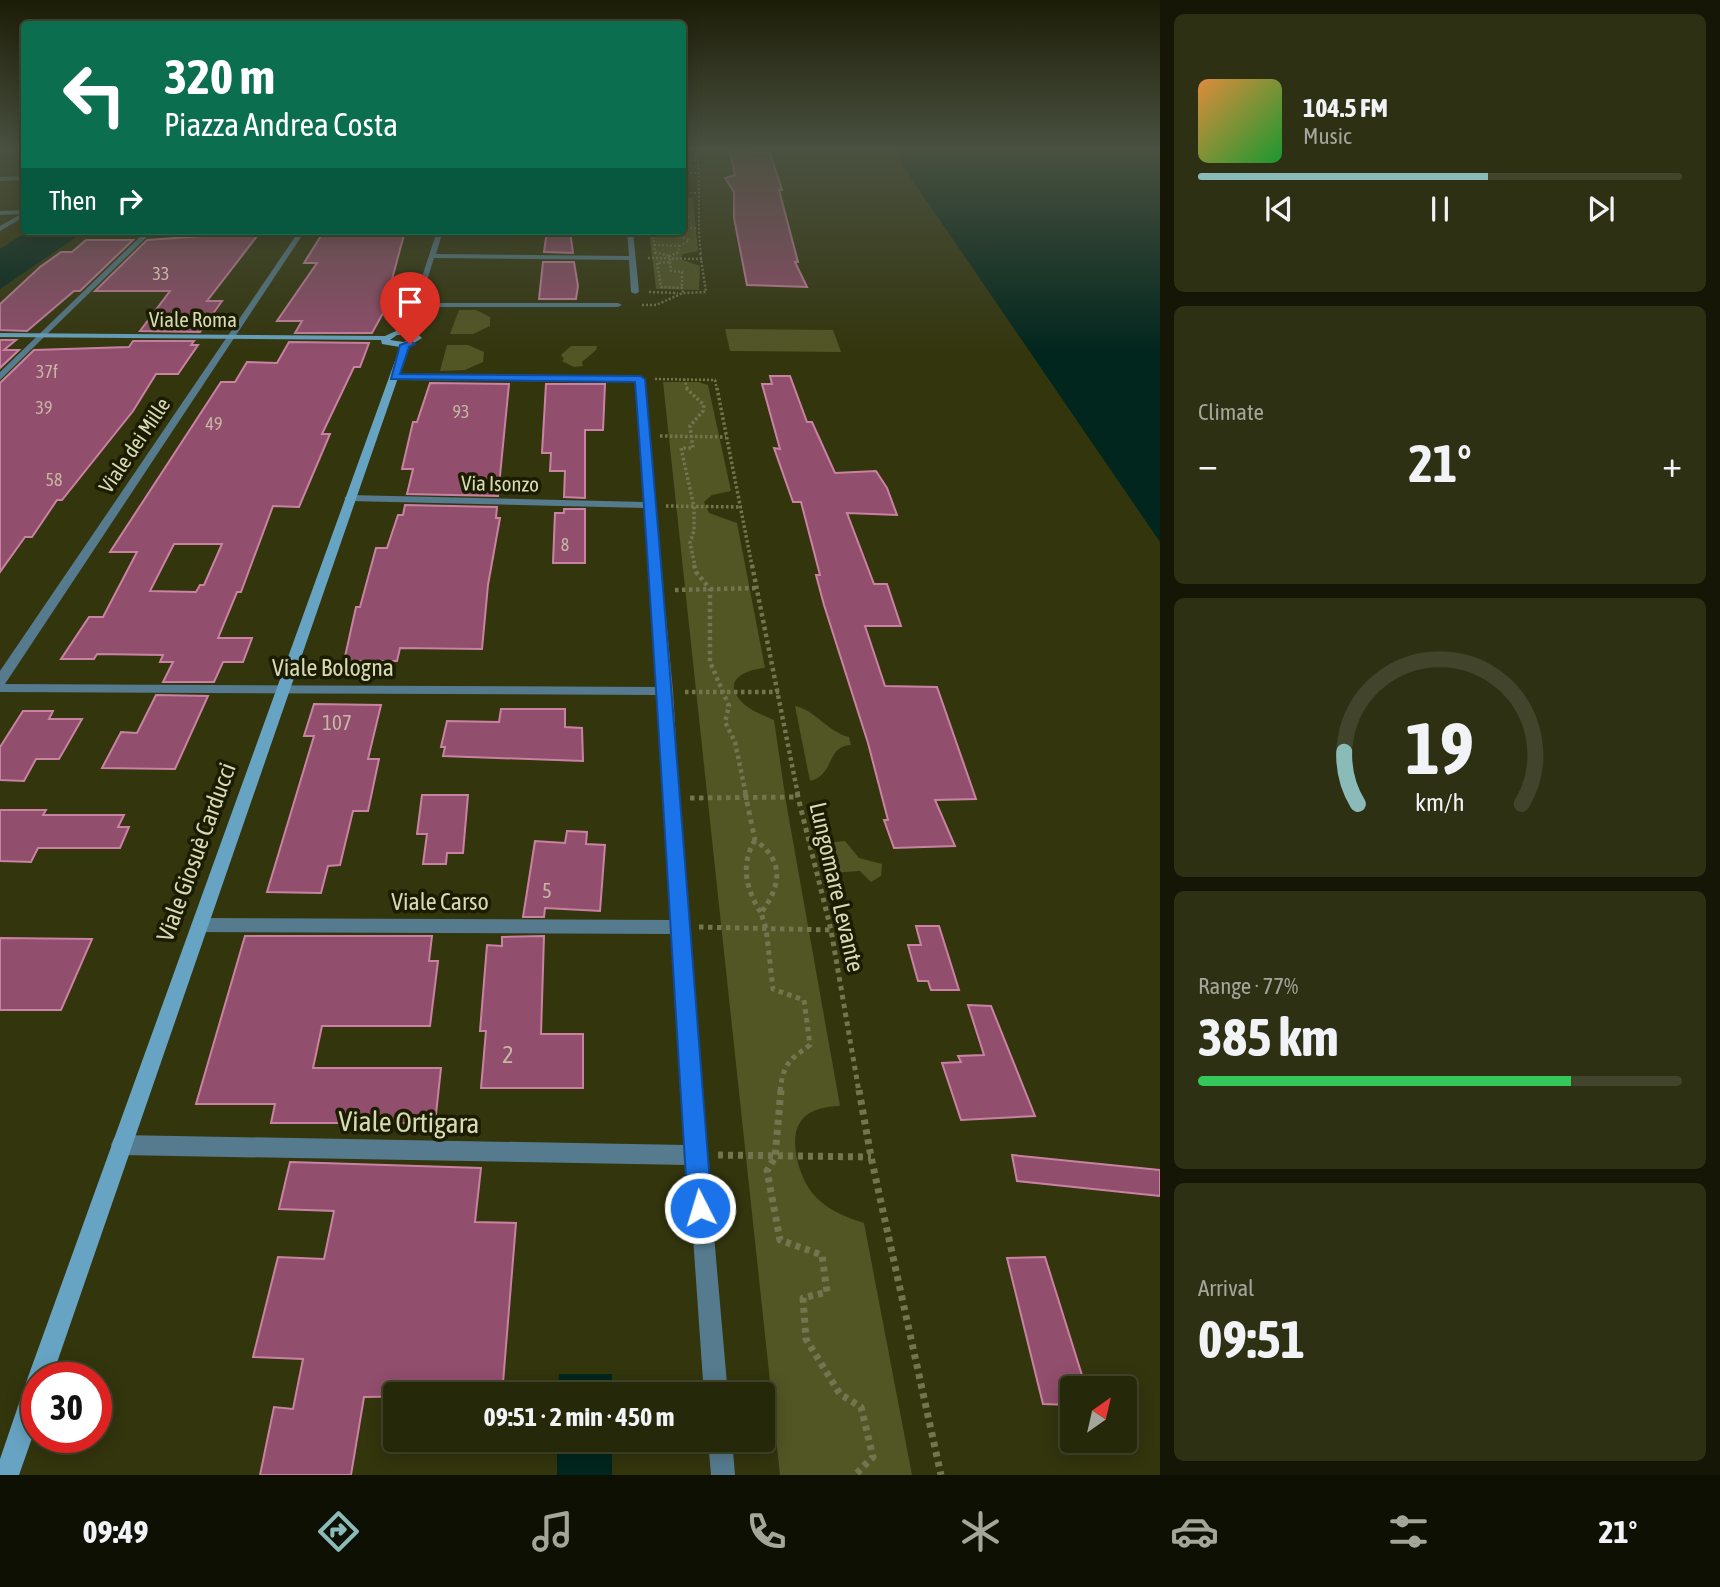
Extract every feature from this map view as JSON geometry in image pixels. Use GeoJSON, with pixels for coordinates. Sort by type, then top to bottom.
{"type":"FeatureCollection","features":[{"type":"Feature","properties":{"kind":"street"},"geometry":{"type":"LineString","coordinates":[[0,229],[19,217]]}},
{"type":"Feature","properties":{"kind":"street"},"geometry":{"type":"LineString","coordinates":[[0,377],[146,235]]}},
{"type":"Feature","properties":{"kind":"street","name":"Viale dei Mille"},"geometry":{"type":"LineString","coordinates":[[0,681],[299,235]]}},
{"type":"Feature","properties":{"kind":"street","name":"Viale Giosuè Carducci"},"geometry":{"type":"LineString","coordinates":[[45,1362],[349,499],[395,377],[439,235]]}},
{"type":"Feature","properties":{"kind":"street"},"geometry":{"type":"LineString","coordinates":[[631,235],[635,292]]}},
{"type":"Feature","properties":{"kind":"street"},"geometry":{"type":"LineString","coordinates":[[433,256],[633,258]]}},
{"type":"Feature","properties":{"kind":"street"},"geometry":{"type":"LineString","coordinates":[[416,305],[618,305]]}},
{"type":"Feature","properties":{"kind":"street","name":"Viale Roma"},"geometry":{"type":"LineString","coordinates":[[0,335],[386,338],[385,342],[391,345],[405,339]]}},
{"type":"Feature","properties":{"kind":"street"},"geometry":{"type":"LineString","coordinates":[[395,377],[640,379],[666,691],[679,927],[715,1382]]}},
{"type":"Feature","properties":{"kind":"street","name":"Via Isonzo"},"geometry":{"type":"LineString","coordinates":[[349,499],[651,505]]}},
{"type":"Feature","properties":{"kind":"street","name":"Viale Bologna"},"geometry":{"type":"LineString","coordinates":[[0,688],[666,691]]}},
{"type":"Feature","properties":{"kind":"street","name":"Viale Carso"},"geometry":{"type":"LineString","coordinates":[[200,925],[679,927]]}},
{"type":"Feature","properties":{"kind":"street","name":"Viale Ortigara"},"geometry":{"type":"LineString","coordinates":[[121,1144],[696,1155]]}},
{"type":"Feature","properties":{"kind":"street"},"geometry":{"type":"LineString","coordinates":[[7,1475],[21,1434]]}},
{"type":"Feature","properties":{"kind":"street"},"geometry":{"type":"LineString","coordinates":[[721,1452],[723,1475]]}},
{"type":"Feature","properties":{"kind":"path"},"geometry":{"type":"LineString","coordinates":[[635,292],[706,292],[697,217]]}},
{"type":"Feature","properties":{"kind":"path"},"geometry":{"type":"LineString","coordinates":[[686,228],[697,228]]}},
{"type":"Feature","properties":{"kind":"path"},"geometry":{"type":"LineString","coordinates":[[653,235],[655,254],[670,259]]}},
{"type":"Feature","properties":{"kind":"path"},"geometry":{"type":"LineString","coordinates":[[654,245],[680,246],[688,243],[687,238],[676,235]]}},
{"type":"Feature","properties":{"kind":"path"},"geometry":{"type":"LineString","coordinates":[[680,246],[678,253],[670,259],[657,263],[661,287],[682,288]]}},
{"type":"Feature","properties":{"kind":"path"},"geometry":{"type":"LineString","coordinates":[[633,258],[703,259]]}},
{"type":"Feature","properties":{"kind":"path"},"geometry":{"type":"LineString","coordinates":[[670,259],[671,271],[682,272],[683,293]]}},
{"type":"Feature","properties":{"kind":"path"},"geometry":{"type":"LineString","coordinates":[[618,305],[656,307],[683,293]]}},
{"type":"Feature","properties":{"kind":"path","name":"Lungomare Levante"},"geometry":{"type":"LineString","coordinates":[[640,379],[715,380],[798,797],[831,930],[871,1157],[941,1475]]}},
{"type":"Feature","properties":{"kind":"path"},"geometry":{"type":"LineString","coordinates":[[684,379],[685,387],[704,405],[704,411],[690,426],[693,448],[681,448],[694,507],[691,543],[696,572],[710,589],[710,662],[729,706],[725,722],[735,742],[755,839],[745,856],[747,886],[751,900],[761,913],[766,928],[773,989],[804,999],[810,1045],[788,1060],[782,1073],[775,1157],[767,1171],[780,1240],[822,1255],[827,1292],[803,1298],[806,1339],[840,1394],[861,1407],[873,1457],[855,1475]]}},
{"type":"Feature","properties":{"kind":"path"},"geometry":{"type":"LineString","coordinates":[[644,436],[726,438]]}},
{"type":"Feature","properties":{"kind":"path"},"geometry":{"type":"LineString","coordinates":[[651,505],[742,507]]}},
{"type":"Feature","properties":{"kind":"path"},"geometry":{"type":"LineString","coordinates":[[657,590],[758,589]]}},
{"type":"Feature","properties":{"kind":"path"},"geometry":{"type":"LineString","coordinates":[[666,691],[779,692]]}},
{"type":"Feature","properties":{"kind":"path"},"geometry":{"type":"LineString","coordinates":[[671,799],[798,797]]}},
{"type":"Feature","properties":{"kind":"path"},"geometry":{"type":"LineString","coordinates":[[755,839],[766,846],[778,877],[774,898],[761,913]]}},
{"type":"Feature","properties":{"kind":"path"},"geometry":{"type":"LineString","coordinates":[[679,927],[831,930]]}},
{"type":"Feature","properties":{"kind":"path"},"geometry":{"type":"LineString","coordinates":[[696,1155],[871,1157]]}},
{"type":"Feature","properties":{"kind":"green space"},"geometry":{"type":"Polygon","coordinates":[[[686,217],[695,217],[698,251],[683,254],[680,259],[700,266],[699,290],[656,289],[649,235],[686,235],[686,217]]]}},
{"type":"Feature","properties":{"kind":"green space"},"geometry":{"type":"Polygon","coordinates":[[[459,310],[476,310],[490,317],[490,326],[473,334],[450,334],[459,310]]]}},
{"type":"Feature","properties":{"kind":"green space"},"geometry":{"type":"Polygon","coordinates":[[[725,329],[833,330],[841,352],[730,351],[725,329]]]}},
{"type":"Feature","properties":{"kind":"green space"},"geometry":{"type":"Polygon","coordinates":[[[447,345],[468,345],[484,352],[483,362],[465,370],[440,371],[447,345]]]}},
{"type":"Feature","properties":{"kind":"green space"},"geometry":{"type":"Polygon","coordinates":[[[571,346],[597,346],[582,362],[583,366],[574,367],[562,361],[564,359],[561,355],[571,346]]]}},
{"type":"Feature","properties":{"kind":"green space"},"geometry":{"type":"Polygon","coordinates":[[[663,382],[698,382],[708,385],[731,491],[712,495],[704,502],[709,513],[737,523],[765,668],[744,673],[739,677],[735,681],[735,693],[743,704],[774,720],[840,1106],[816,1110],[801,1121],[795,1139],[798,1163],[806,1184],[820,1201],[841,1214],[864,1223],[912,1475],[780,1475],[775,1428],[775,1382],[770,1382],[663,382]]]}},
{"type":"Feature","properties":{"kind":"green space"},"geometry":{"type":"Polygon","coordinates":[[[795,706],[849,737],[851,745],[838,750],[823,773],[810,781],[795,706]]]}},
{"type":"Feature","properties":{"kind":"green space"},"geometry":{"type":"Polygon","coordinates":[[[845,841],[859,858],[882,864],[881,876],[871,882],[860,871],[830,873],[823,843],[845,841]]]}},
{"type":"Feature","properties":{"kind":"water"},"geometry":{"type":"Polygon","coordinates":[[[938,217],[1160,217],[1160,542],[938,217]]]}},
{"type":"Feature","properties":{"kind":"water"},"geometry":{"type":"Polygon","coordinates":[[[22,235],[79,235],[0,289],[0,249],[22,235]]]}},
{"type":"Feature","properties":{"kind":"water"},"geometry":{"type":"Polygon","coordinates":[[[559,1374],[612,1374],[612,1382],[559,1382],[559,1374]]]}},
{"type":"Feature","properties":{"kind":"water"},"geometry":{"type":"Polygon","coordinates":[[[557,1452],[612,1452],[612,1475],[557,1475],[557,1452]]]}},
{"type":"Feature","properties":{"kind":"building"},"geometry":{"type":"Polygon","coordinates":[[[786,217],[798,262],[795,262],[807,287],[747,285],[734,218],[786,217]]]}},
{"type":"Feature","properties":{"kind":"building"},"geometry":{"type":"Polygon","coordinates":[[[258,235],[207,301],[222,301],[200,332],[140,331],[170,291],[95,291],[147,240],[258,235]]]}},
{"type":"Feature","properties":{"kind":"building"},"geometry":{"type":"Polygon","coordinates":[[[322,235],[404,235],[383,313],[372,333],[295,333],[302,321],[277,321],[317,263],[304,263],[322,235]]]}},
{"type":"Feature","properties":{"kind":"building"},"geometry":{"type":"Polygon","coordinates":[[[546,235],[571,235],[573,253],[544,252],[546,235]]]}},
{"type":"Feature","properties":{"kind":"building"},"geometry":{"type":"Polygon","coordinates":[[[86,240],[133,240],[80,291],[74,291],[27,331],[0,330],[0,304],[40,267],[61,252],[72,252],[86,240]]]}},
{"type":"Feature","properties":{"kind":"building"},"geometry":{"type":"Polygon","coordinates":[[[543,262],[574,262],[578,286],[576,299],[539,299],[543,262]]]}},
{"type":"Feature","properties":{"kind":"building"},"geometry":{"type":"Polygon","coordinates":[[[0,340],[16,340],[4,350],[19,350],[0,368],[0,340]]]}},
{"type":"Feature","properties":{"kind":"building"},"geometry":{"type":"Polygon","coordinates":[[[133,341],[194,341],[191,345],[198,345],[178,374],[156,374],[133,411],[62,500],[57,500],[32,537],[25,537],[0,572],[0,383],[34,350],[129,347],[133,341]]]}},
{"type":"Feature","properties":{"kind":"building"},"geometry":{"type":"Polygon","coordinates":[[[289,342],[369,343],[360,367],[354,367],[322,434],[330,434],[299,507],[273,506],[241,592],[237,592],[218,638],[252,638],[243,662],[223,662],[214,682],[163,682],[173,662],[160,662],[163,655],[97,654],[94,659],[61,659],[89,617],[103,617],[137,552],[110,552],[221,382],[235,382],[247,362],[277,363],[289,342]],[[174,544],[150,591],[196,592],[200,585],[204,585],[222,544],[174,544]]]}},
{"type":"Feature","properties":{"kind":"building"},"geometry":{"type":"Polygon","coordinates":[[[770,376],[790,376],[807,422],[812,422],[835,473],[876,471],[887,488],[897,515],[847,513],[874,584],[887,584],[901,626],[865,626],[885,686],[937,687],[976,799],[935,800],[955,846],[894,848],[884,820],[888,820],[868,743],[824,605],[816,575],[820,575],[801,502],[793,502],[774,448],[780,449],[762,384],[772,384],[770,376]]]}},
{"type":"Feature","properties":{"kind":"building"},"geometry":{"type":"Polygon","coordinates":[[[430,383],[509,384],[498,496],[407,494],[413,469],[402,469],[413,422],[417,422],[430,383]]]}},
{"type":"Feature","properties":{"kind":"building"},"geometry":{"type":"Polygon","coordinates":[[[546,384],[605,384],[603,430],[585,430],[585,498],[564,497],[565,471],[550,471],[551,453],[542,453],[546,384]]]}},
{"type":"Feature","properties":{"kind":"building"},"geometry":{"type":"Polygon","coordinates":[[[405,505],[497,507],[496,518],[500,518],[488,585],[482,649],[400,648],[397,661],[344,661],[356,607],[360,607],[376,548],[387,548],[398,515],[403,515],[405,505]]]}},
{"type":"Feature","properties":{"kind":"building"},"geometry":{"type":"Polygon","coordinates":[[[564,509],[585,509],[585,563],[553,563],[555,513],[564,513],[564,509]]]}},
{"type":"Feature","properties":{"kind":"building"},"geometry":{"type":"Polygon","coordinates":[[[156,695],[208,696],[175,769],[102,768],[121,732],[137,733],[156,695]]]}},
{"type":"Feature","properties":{"kind":"building"},"geometry":{"type":"Polygon","coordinates":[[[314,704],[381,705],[368,759],[379,759],[368,811],[353,811],[340,865],[328,866],[321,893],[267,892],[314,736],[304,736],[314,704]]]}},
{"type":"Feature","properties":{"kind":"building"},"geometry":{"type":"Polygon","coordinates":[[[501,709],[565,709],[565,727],[582,728],[583,761],[443,756],[445,747],[441,747],[447,721],[499,722],[501,709]]]}},
{"type":"Feature","properties":{"kind":"building"},"geometry":{"type":"Polygon","coordinates":[[[23,711],[53,711],[49,719],[82,719],[59,759],[36,759],[24,781],[0,780],[0,747],[23,711]]]}},
{"type":"Feature","properties":{"kind":"building"},"geometry":{"type":"Polygon","coordinates":[[[422,795],[468,795],[463,853],[447,853],[446,864],[423,864],[427,834],[417,834],[422,795]]]}},
{"type":"Feature","properties":{"kind":"building"},"geometry":{"type":"Polygon","coordinates":[[[0,810],[46,810],[43,815],[124,815],[118,827],[129,827],[120,848],[38,848],[31,862],[0,861],[0,810]]]}},
{"type":"Feature","properties":{"kind":"building"},"geometry":{"type":"Polygon","coordinates":[[[567,831],[587,832],[586,844],[605,845],[600,911],[545,908],[544,917],[523,917],[535,841],[565,843],[567,831]]]}},
{"type":"Feature","properties":{"kind":"building"},"geometry":{"type":"Polygon","coordinates":[[[916,926],[939,926],[959,990],[931,990],[928,981],[918,981],[908,945],[921,945],[916,926]]]}},
{"type":"Feature","properties":{"kind":"building"},"geometry":{"type":"Polygon","coordinates":[[[245,936],[432,936],[429,961],[438,961],[430,1026],[322,1026],[313,1068],[441,1068],[435,1123],[271,1123],[275,1104],[196,1104],[245,936]]]}},
{"type":"Feature","properties":{"kind":"building"},"geometry":{"type":"Polygon","coordinates":[[[544,936],[541,1034],[583,1034],[583,1088],[481,1088],[486,1031],[480,1031],[487,945],[502,946],[502,937],[544,936]]]}},
{"type":"Feature","properties":{"kind":"building"},"geometry":{"type":"Polygon","coordinates":[[[0,938],[92,939],[61,1010],[0,1010],[0,938]]]}},
{"type":"Feature","properties":{"kind":"building"},"geometry":{"type":"Polygon","coordinates":[[[968,1005],[991,1006],[1035,1116],[961,1120],[942,1063],[961,1062],[958,1056],[984,1055],[968,1005]]]}},
{"type":"Feature","properties":{"kind":"building"},"geometry":{"type":"Polygon","coordinates":[[[1012,1155],[1160,1170],[1160,1196],[1017,1181],[1012,1155]]]}},
{"type":"Feature","properties":{"kind":"building"},"geometry":{"type":"Polygon","coordinates":[[[290,1162],[481,1168],[475,1222],[516,1223],[503,1382],[383,1382],[383,1397],[364,1397],[351,1475],[260,1475],[274,1407],[293,1409],[303,1359],[253,1357],[278,1257],[324,1259],[334,1211],[279,1209],[290,1162]]]}},
{"type":"Feature","properties":{"kind":"building"},"geometry":{"type":"Polygon","coordinates":[[[1045,1257],[1082,1376],[1060,1376],[1060,1405],[1043,1404],[1007,1258],[1045,1257]]]}},
{"type":"Feature","properties":{"kind":"route"},"geometry":{"type":"LineString","coordinates":[[410,344],[405,345],[395,377],[640,379],[666,691],[674,850],[700,1208]]}}]}
